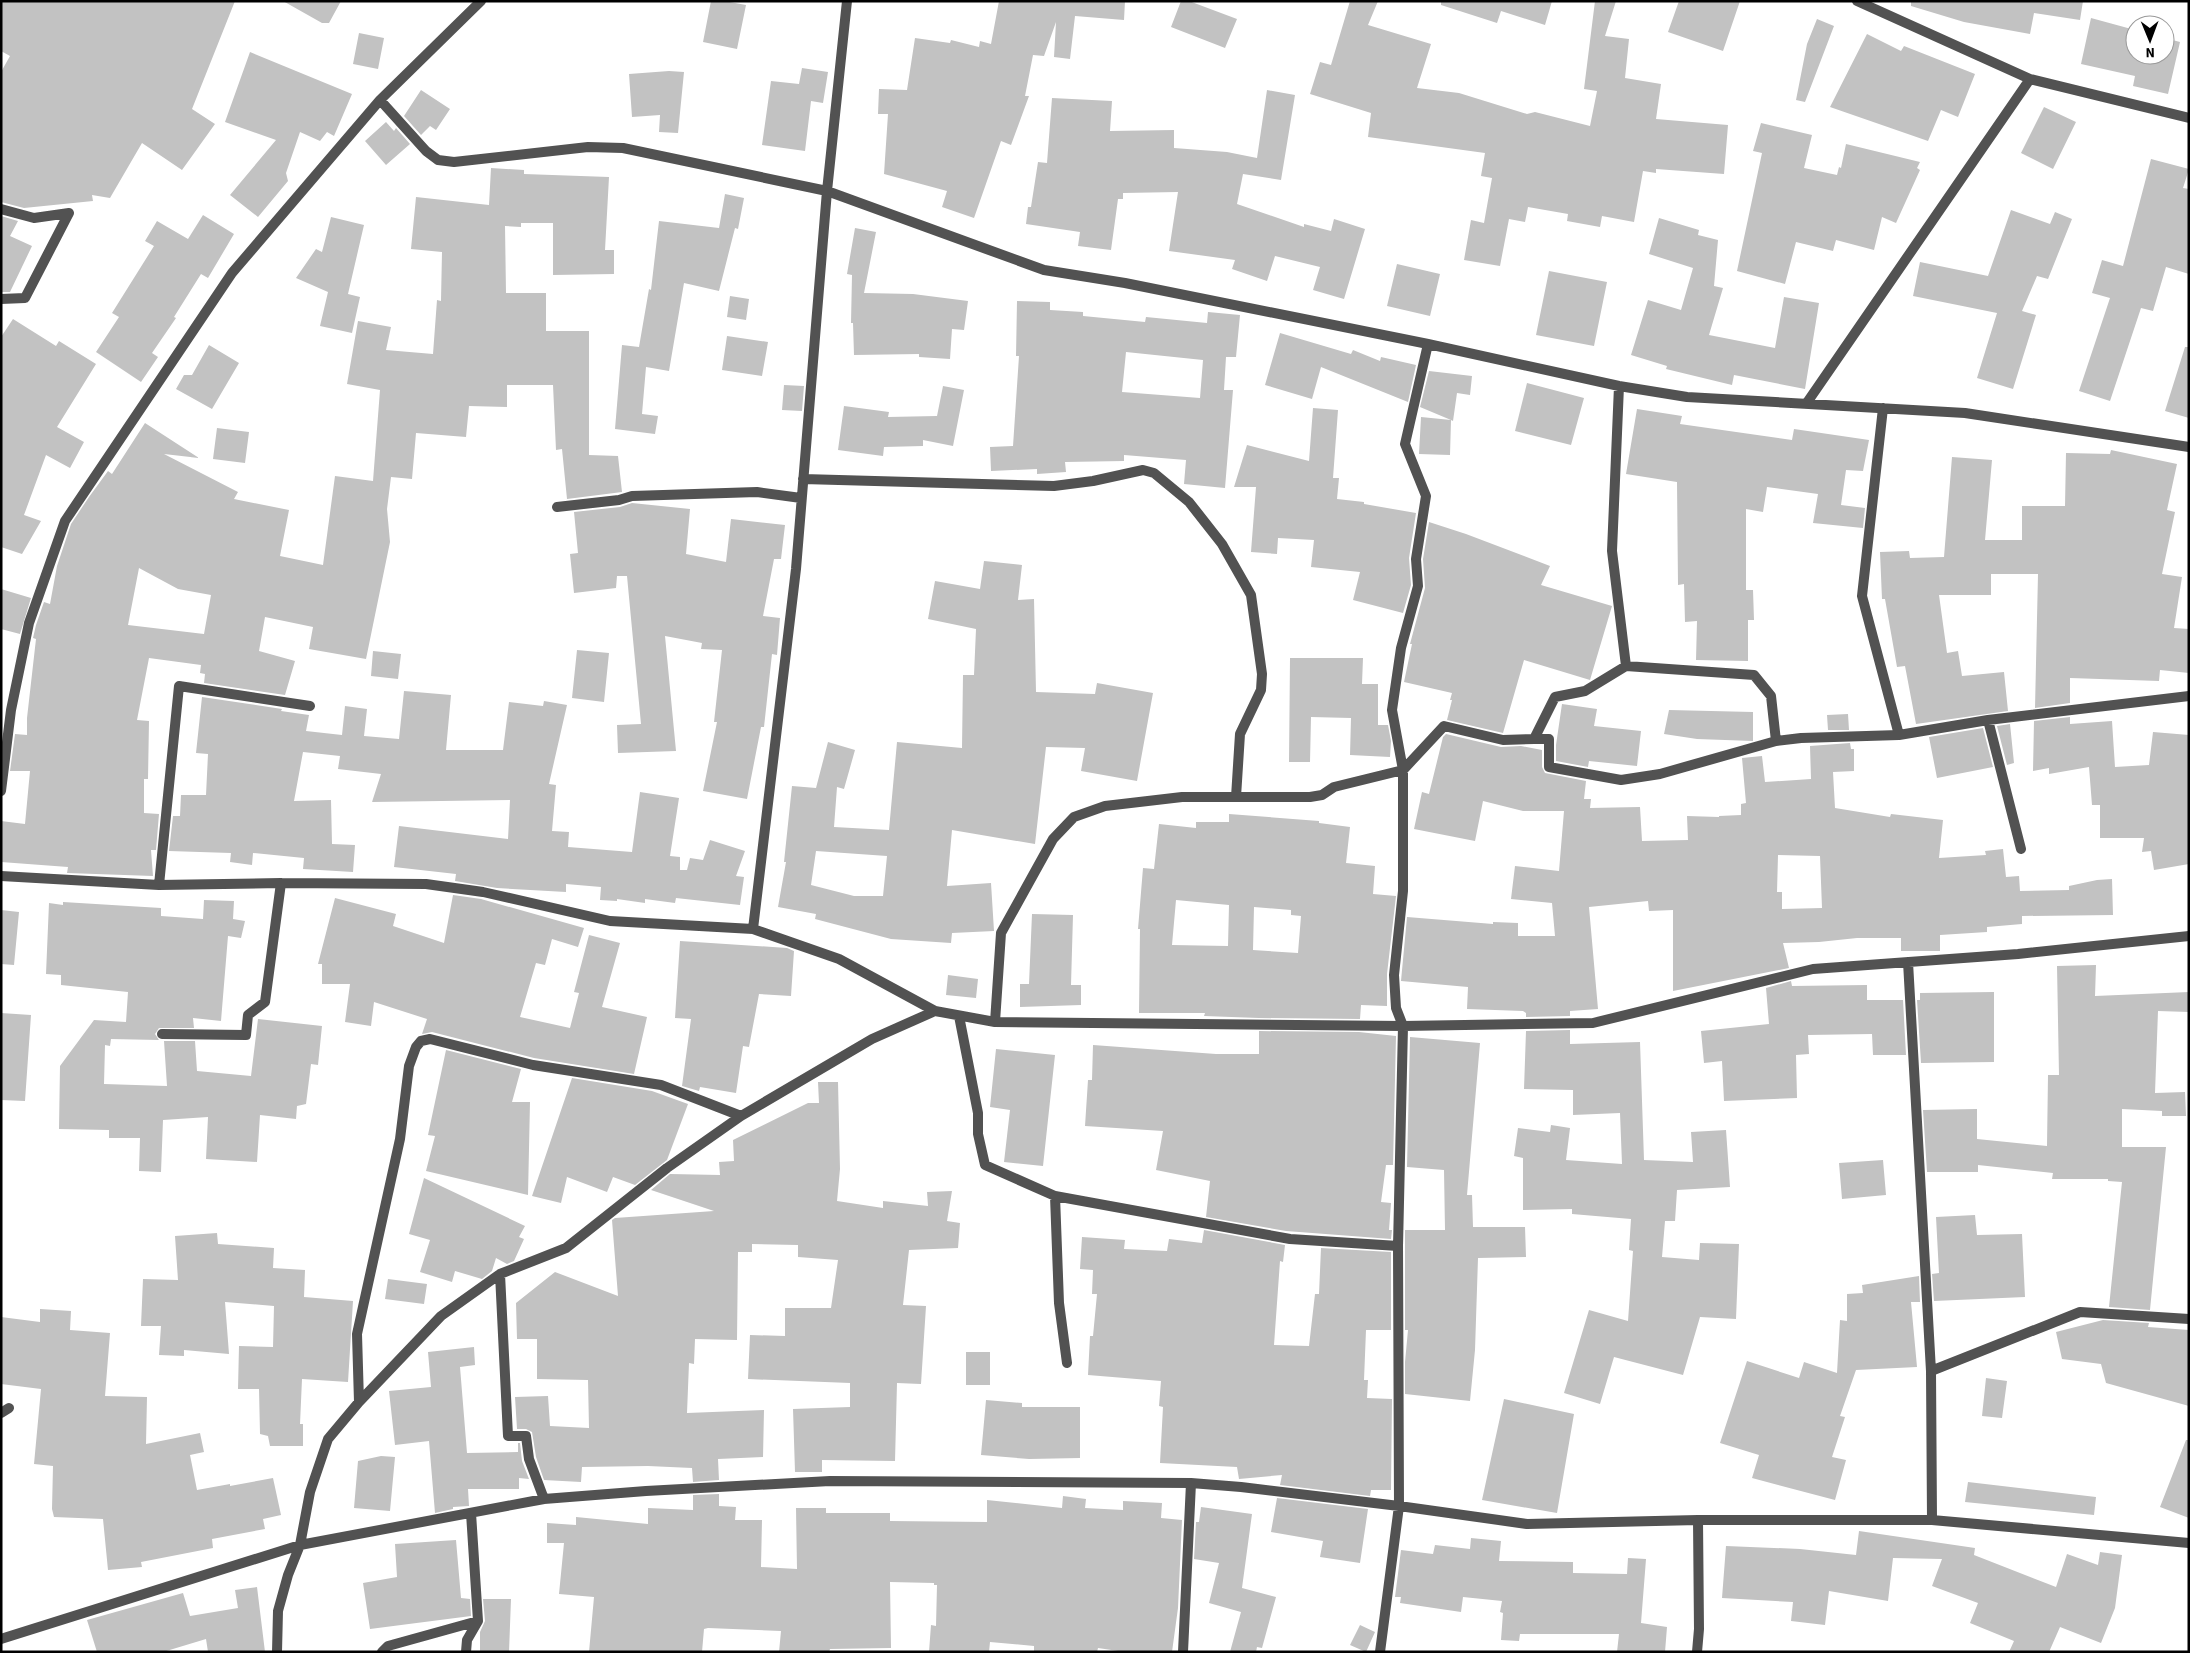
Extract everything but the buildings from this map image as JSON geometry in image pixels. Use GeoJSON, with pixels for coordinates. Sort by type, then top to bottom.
{"type":"FeatureCollection","features":[{"type":"Feature","properties":{"kind":"street"},"geometry":{"type":"LineString","coordinates":[[1,791],[11,710],[29,622],[65,521],[232,272],[380,100],[482,1]]}},
{"type":"Feature","properties":{"kind":"street"},"geometry":{"type":"LineString","coordinates":[[753,929],[796,569],[826,191],[847,1]]}},
{"type":"Feature","properties":{"kind":"street"},"geometry":{"type":"LineString","coordinates":[[1857,1],[2030,79],[2189,118]]}},
{"type":"Feature","properties":{"kind":"street"},"geometry":{"type":"LineString","coordinates":[[1806,404],[2030,79]]}},
{"type":"Feature","properties":{"kind":"street"},"geometry":{"type":"LineString","coordinates":[[380,100],[426,151],[438,160],[454,162],[588,147],[623,148],[826,191],[1044,270],[1125,283],[1428,344],[1619,386],[1687,397],[1965,413],[2189,447]]}},
{"type":"Feature","properties":{"kind":"street"},"geometry":{"type":"LineString","coordinates":[[1,209],[34,218],[69,213],[25,298],[1,299]]}},
{"type":"Feature","properties":{"kind":"street"},"geometry":{"type":"LineString","coordinates":[[1380,1652],[1399,1506],[1398,1246],[1404,1026],[1396,1008],[1394,975],[1403,891],[1403,770],[1392,710],[1401,648],[1418,586],[1416,559],[1426,496],[1405,444],[1428,344]]}},
{"type":"Feature","properties":{"kind":"street"},"geometry":{"type":"LineString","coordinates":[[1619,386],[1612,551],[1626,666]]}},
{"type":"Feature","properties":{"kind":"street"},"geometry":{"type":"LineString","coordinates":[[1883,408],[1862,596],[1899,735]]}},
{"type":"Feature","properties":{"kind":"street"},"geometry":{"type":"LineString","coordinates":[[803,479],[1054,486],[1093,482],[1143,470],[1154,473],[1189,502],[1222,544],[1251,595],[1262,674],[1261,690],[1240,734],[1236,797]]}},
{"type":"Feature","properties":{"kind":"street"},"geometry":{"type":"LineString","coordinates":[[557,507],[639,496],[757,492],[802,498]]}},
{"type":"Feature","properties":{"kind":"street"},"geometry":{"type":"LineString","coordinates":[[1534,739],[1555,697],[1585,691],[1626,666],[1754,675],[1771,696],[1776,741]]}},
{"type":"Feature","properties":{"kind":"street"},"geometry":{"type":"LineString","coordinates":[[159,886],[179,686],[310,706]]}},
{"type":"Feature","properties":{"kind":"street"},"geometry":{"type":"LineString","coordinates":[[995,1022],[1001,933],[1054,839],[1074,817],[1105,806],[1182,797],[1310,797],[1322,794],[1334,787],[1403,770],[1444,726],[1503,740],[1549,740],[1549,767],[1622,780],[1660,774],[1776,741],[1899,735],[1988,720],[2189,696]]}},
{"type":"Feature","properties":{"kind":"street"},"geometry":{"type":"LineString","coordinates":[[1988,720],[2021,848]]}},
{"type":"Feature","properties":{"kind":"street"},"geometry":{"type":"LineString","coordinates":[[1,876],[159,886],[281,883],[426,884],[483,892],[610,921],[753,929],[839,959],[935,1011],[995,1022],[1404,1026],[1594,1023],[1813,969],[2018,954],[2189,936]]}},
{"type":"Feature","properties":{"kind":"street"},"geometry":{"type":"LineString","coordinates":[[162,1034],[246,1036],[248,1015],[265,1002],[281,883]]}},
{"type":"Feature","properties":{"kind":"street"},"geometry":{"type":"LineString","coordinates":[[1908,962],[1930,1371],[1932,1520]]}},
{"type":"Feature","properties":{"kind":"street"},"geometry":{"type":"LineString","coordinates":[[277,1652],[278,1610],[288,1575],[300,1545],[310,1492],[328,1439],[359,1402],[441,1316],[500,1274],[566,1248],[668,1168],[741,1116],[872,1039],[935,1011]]}},
{"type":"Feature","properties":{"kind":"street"},"geometry":{"type":"LineString","coordinates":[[959,1016],[978,1113],[978,1134],[985,1164],[1055,1196],[1290,1239],[1398,1246]]}},
{"type":"Feature","properties":{"kind":"street"},"geometry":{"type":"LineString","coordinates":[[359,1402],[357,1334],[400,1139],[409,1066],[416,1047],[421,1041],[430,1039],[533,1065],[661,1085],[741,1116]]}},
{"type":"Feature","properties":{"kind":"street"},"geometry":{"type":"LineString","coordinates":[[1055,1196],[1059,1303],[1067,1363]]}},
{"type":"Feature","properties":{"kind":"street"},"geometry":{"type":"LineString","coordinates":[[500,1274],[508,1436],[526,1436],[529,1459],[544,1499]]}},
{"type":"Feature","properties":{"kind":"street"},"geometry":{"type":"LineString","coordinates":[[1930,1371],[2080,1312],[2189,1319]]}},
{"type":"Feature","properties":{"kind":"street"},"geometry":{"type":"LineString","coordinates":[[1,1639],[300,1545],[544,1499],[646,1491],[830,1481],[1191,1484],[1241,1487],[1527,1524],[1698,1520],[1932,1520],[2189,1543]]}},
{"type":"Feature","properties":{"kind":"street"},"geometry":{"type":"LineString","coordinates":[[1183,1652],[1191,1484]]}},
{"type":"Feature","properties":{"kind":"street"},"geometry":{"type":"LineString","coordinates":[[466,1652],[467,1640],[478,1621],[471,1513]]}},
{"type":"Feature","properties":{"kind":"street"},"geometry":{"type":"LineString","coordinates":[[1697,1652],[1699,1630],[1698,1520]]}},
{"type":"Feature","properties":{"kind":"street"},"geometry":{"type":"LineString","coordinates":[[382,1652],[388,1646],[478,1621]]}}]}
